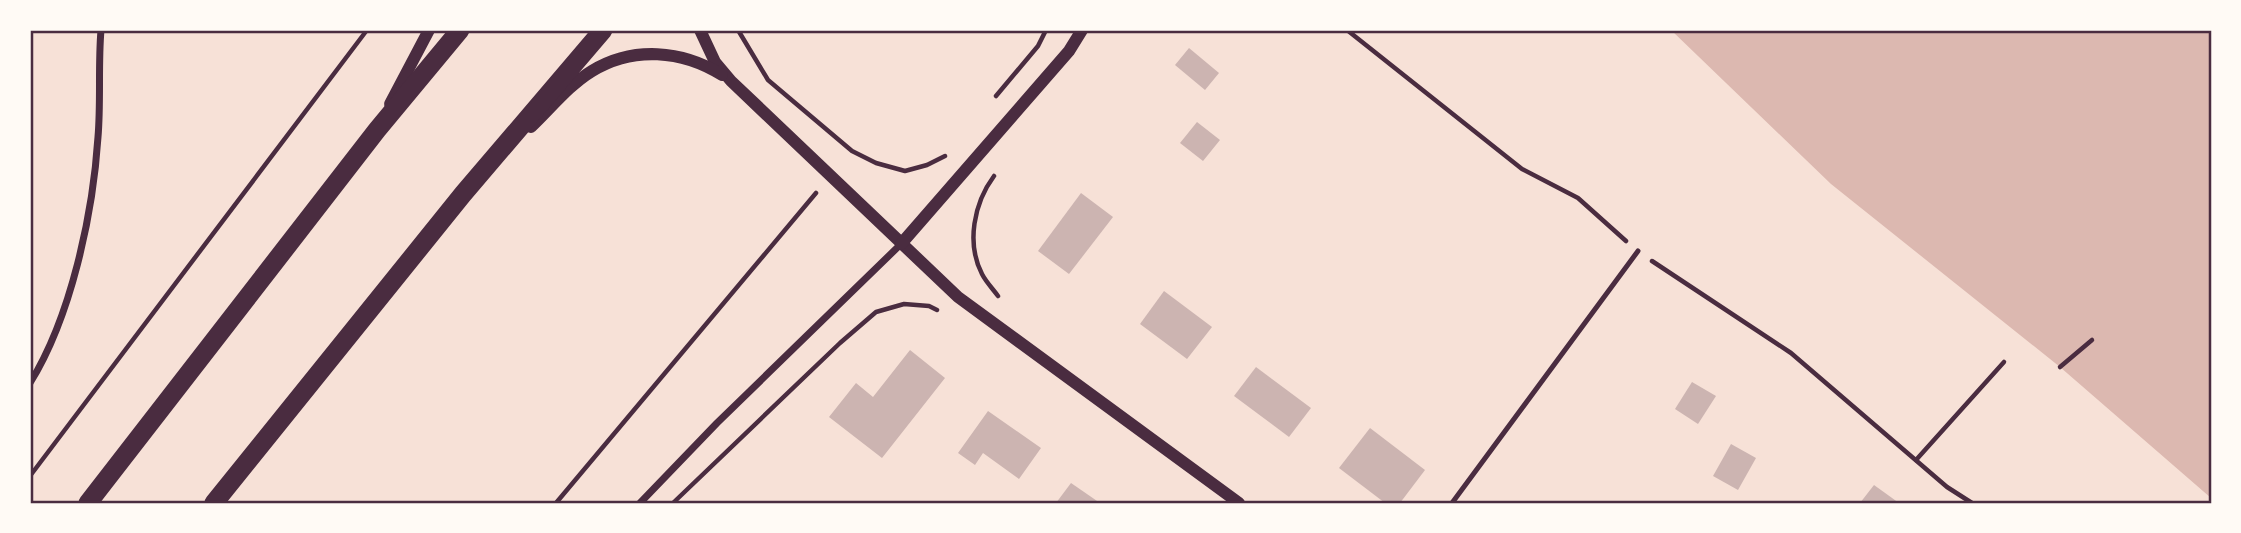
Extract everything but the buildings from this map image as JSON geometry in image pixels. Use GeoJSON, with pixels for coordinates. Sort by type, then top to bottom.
{"type":"FeatureCollection","features":[{"type":"Feature","properties":{"kind":"highway"},"geometry":{"type":"LineString","coordinates":[[88,503],[377,130],[460,30]]}},
{"type":"Feature","properties":{"kind":"highway"},"geometry":{"type":"LineString","coordinates":[[214,503],[463,194],[603,30]]}},
{"type":"Feature","properties":{"kind":"street"},"geometry":{"type":"LineString","coordinates":[[30,383],[49,344],[74,276],[90,206],[99,134],[101,30]]}},
{"type":"Feature","properties":{"kind":"street"},"geometry":{"type":"LineString","coordinates":[[377,130],[429,30]]}},
{"type":"Feature","properties":{"kind":"street"},"geometry":{"type":"LineString","coordinates":[[700,30],[715,62],[731,81],[958,296],[1239,503]]}},
{"type":"Feature","properties":{"kind":"street"},"geometry":{"type":"LineString","coordinates":[[640,503],[717,423],[901,244],[1069,51],[1082,30]]}},
{"type":"Feature","properties":{"kind":"street"},"geometry":{"type":"LineString","coordinates":[[463,194],[572,86],[603,66],[638,55],[675,56],[710,68],[731,81]]}},
{"type":"Feature","properties":{"kind":"lane"},"geometry":{"type":"LineString","coordinates":[[1452,503],[1638,251]]}},
{"type":"Feature","properties":{"kind":"path"},"geometry":{"type":"LineString","coordinates":[[30,476],[367,30]]}},
{"type":"Feature","properties":{"kind":"path"},"geometry":{"type":"LineString","coordinates":[[738,30],[768,80],[852,151],[876,163],[905,171],[945,156],[952,148]]}},
{"type":"Feature","properties":{"kind":"path"},"geometry":{"type":"LineString","coordinates":[[988,105],[1038,46],[1046,30]]}},
{"type":"Feature","properties":{"kind":"path"},"geometry":{"type":"LineString","coordinates":[[1347,30],[1522,169],[1578,198],[1638,251],[1791,353],[1947,487],[1972,503]]}},
{"type":"Feature","properties":{"kind":"path"},"geometry":{"type":"LineString","coordinates":[[999,297],[983,275],[975,255],[974,231],[976,212],[986,187],[1001,166]]}},
{"type":"Feature","properties":{"kind":"path"},"geometry":{"type":"LineString","coordinates":[[556,503],[820,188]]}},
{"type":"Feature","properties":{"kind":"path"},"geometry":{"type":"LineString","coordinates":[[673,503],[876,312],[904,304],[929,306],[947,315]]}},
{"type":"Feature","properties":{"kind":"path"},"geometry":{"type":"LineString","coordinates":[[2060,368],[2092,340]]}},
{"type":"Feature","properties":{"kind":"path"},"geometry":{"type":"LineString","coordinates":[[1916,460],[2004,362]]}},
{"type":"Feature","properties":{"kind":"shaded area"},"geometry":{"type":"Polygon","coordinates":[[[1671,30],[2211,30],[2211,498],[2060,367],[1831,184],[1671,30]]]}}]}
